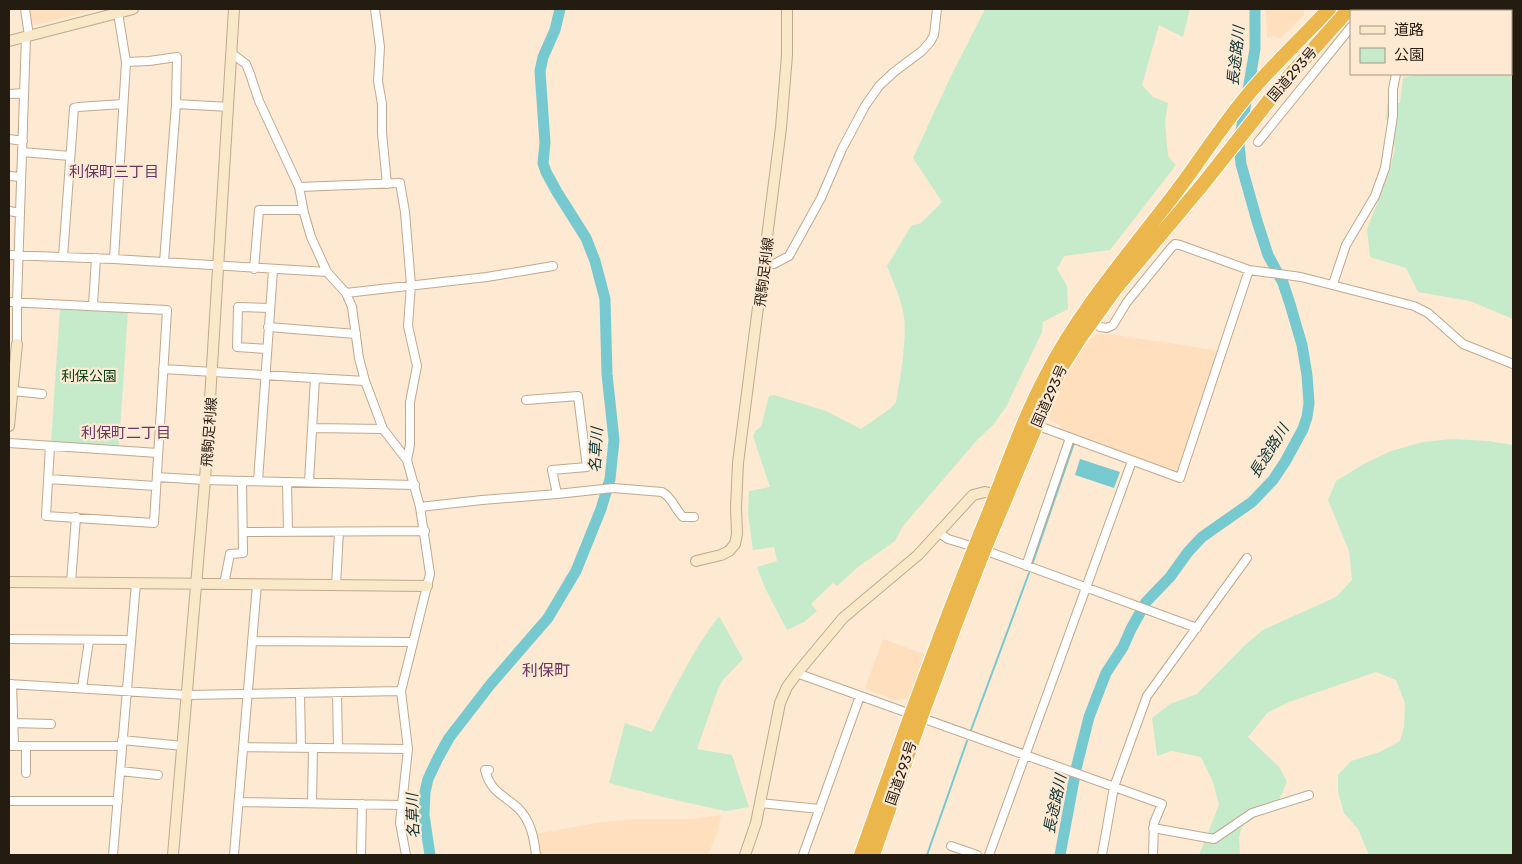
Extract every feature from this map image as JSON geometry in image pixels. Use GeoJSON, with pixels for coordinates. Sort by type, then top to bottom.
{"type":"FeatureCollection","features":[{"type":"Feature","properties":{"kind":"highway","name":"国道293号"},"geometry":{"type":"LineString","coordinates":[[979,549],[1059,371],[1087,318],[1235,111],[1259,82],[1329,9]]}},
{"type":"Feature","properties":{"kind":"highway","name":"国道293号"},"geometry":{"type":"LineString","coordinates":[[861,855],[979,549],[996,494],[1039,389],[1064,344],[1131,269],[1226,156],[1282,84],[1349,9]]}},
{"type":"Feature","properties":{"kind":"highway","name":"国道293号"},"geometry":{"type":"LineString","coordinates":[[873,855],[916,716]]}},
{"type":"Feature","properties":{"kind":"main road"},"geometry":{"type":"LineString","coordinates":[[9,41],[132,9]]}},
{"type":"Feature","properties":{"kind":"main road","name":"飛駒足利線"},"geometry":{"type":"LineString","coordinates":[[173,855],[213,372],[234,9]]}},
{"type":"Feature","properties":{"kind":"main road","name":"飛駒足利線"},"geometry":{"type":"LineString","coordinates":[[696,561],[721,555],[729,551],[735,544],[738,534],[736,507],[738,462],[782,120],[787,55],[787,9]]}},
{"type":"Feature","properties":{"kind":"main road"},"geometry":{"type":"LineString","coordinates":[[9,426],[13,362],[17,344]]}},
{"type":"Feature","properties":{"kind":"main road"},"geometry":{"type":"LineString","coordinates":[[745,855],[756,823],[780,704],[787,687],[842,618],[918,555],[973,495],[985,492],[996,494]]}},
{"type":"Feature","properties":{"kind":"main road"},"geometry":{"type":"LineString","coordinates":[[9,582],[428,586]]}},
{"type":"Feature","properties":{"kind":"street"},"geometry":{"type":"LineString","coordinates":[[17,344],[13,302],[18,255],[28,36],[25,9]]}},
{"type":"Feature","properties":{"kind":"street"},"geometry":{"type":"LineString","coordinates":[[375,9],[380,47],[378,81],[382,104],[382,133],[388,184]]}},
{"type":"Feature","properties":{"kind":"street"},"geometry":{"type":"LineString","coordinates":[[764,264],[774,264],[789,256],[865,106],[879,86],[922,51],[930,42],[934,35],[936,9]]}},
{"type":"Feature","properties":{"kind":"street"},"geometry":{"type":"LineString","coordinates":[[114,259],[126,62],[118,13]]}},
{"type":"Feature","properties":{"kind":"street"},"geometry":{"type":"LineString","coordinates":[[1258,142],[1350,28]]}},
{"type":"Feature","properties":{"kind":"street"},"geometry":{"type":"LineString","coordinates":[[231,53],[246,64],[259,101],[299,187],[303,210],[327,272],[346,293],[352,307],[365,381],[383,429],[407,460],[420,507],[430,574],[401,691],[408,749],[400,824],[406,855]]}},
{"type":"Feature","properties":{"kind":"street"},"geometry":{"type":"LineString","coordinates":[[126,62],[177,57],[176,104],[164,262]]}},
{"type":"Feature","properties":{"kind":"street"},"geometry":{"type":"LineString","coordinates":[[1333,284],[1346,245],[1375,196],[1385,168],[1396,75]]}},
{"type":"Feature","properties":{"kind":"street"},"geometry":{"type":"LineString","coordinates":[[9,94],[24,93]]}},
{"type":"Feature","properties":{"kind":"street"},"geometry":{"type":"LineString","coordinates":[[63,257],[74,108],[78,106],[122,104]]}},
{"type":"Feature","properties":{"kind":"street"},"geometry":{"type":"LineString","coordinates":[[176,104],[229,107]]}},
{"type":"Feature","properties":{"kind":"street"},"geometry":{"type":"LineString","coordinates":[[9,139],[22,141]]}},
{"type":"Feature","properties":{"kind":"street"},"geometry":{"type":"LineString","coordinates":[[22,152],[70,156]]}},
{"type":"Feature","properties":{"kind":"street"},"geometry":{"type":"LineString","coordinates":[[9,176],[21,177]]}},
{"type":"Feature","properties":{"kind":"street"},"geometry":{"type":"LineString","coordinates":[[299,187],[400,184],[405,212],[411,285],[408,326],[418,366],[410,402],[410,445],[407,460]]}},
{"type":"Feature","properties":{"kind":"street"},"geometry":{"type":"LineString","coordinates":[[254,269],[259,210],[303,210]]}},
{"type":"Feature","properties":{"kind":"street"},"geometry":{"type":"LineString","coordinates":[[9,212],[20,213]]}},
{"type":"Feature","properties":{"kind":"street"},"geometry":{"type":"LineString","coordinates":[[1087,318],[1100,327],[1107,328],[1113,325],[1131,297],[1175,244],[1249,270],[1333,284],[1414,306],[1428,313],[1463,344],[1513,364]]}},
{"type":"Feature","properties":{"kind":"street"},"geometry":{"type":"LineString","coordinates":[[9,255],[96,258],[327,272]]}},
{"type":"Feature","properties":{"kind":"street"},"geometry":{"type":"LineString","coordinates":[[93,305],[96,258]]}},
{"type":"Feature","properties":{"kind":"street"},"geometry":{"type":"LineString","coordinates":[[346,293],[487,277],[553,266]]}},
{"type":"Feature","properties":{"kind":"street"},"geometry":{"type":"LineString","coordinates":[[258,481],[272,270]]}},
{"type":"Feature","properties":{"kind":"street"},"geometry":{"type":"LineString","coordinates":[[1036,425],[1180,478],[1249,270]]}},
{"type":"Feature","properties":{"kind":"street"},"geometry":{"type":"LineString","coordinates":[[13,302],[167,310],[154,523],[46,516],[50,446]]}},
{"type":"Feature","properties":{"kind":"street"},"geometry":{"type":"LineString","coordinates":[[267,350],[237,347],[238,307],[270,308]]}},
{"type":"Feature","properties":{"kind":"street"},"geometry":{"type":"LineString","coordinates":[[268,327],[356,334]]}},
{"type":"Feature","properties":{"kind":"street"},"geometry":{"type":"LineString","coordinates":[[163,369],[365,381]]}},
{"type":"Feature","properties":{"kind":"street"},"geometry":{"type":"LineString","coordinates":[[309,482],[315,378]]}},
{"type":"Feature","properties":{"kind":"street"},"geometry":{"type":"LineString","coordinates":[[11,393],[42,394]]}},
{"type":"Feature","properties":{"kind":"street"},"geometry":{"type":"LineString","coordinates":[[526,400],[578,396],[588,467],[552,470],[557,494]]}},
{"type":"Feature","properties":{"kind":"street"},"geometry":{"type":"LineString","coordinates":[[312,428],[383,429]]}},
{"type":"Feature","properties":{"kind":"street"},"geometry":{"type":"LineString","coordinates":[[1026,566],[1070,438]]}},
{"type":"Feature","properties":{"kind":"street"},"geometry":{"type":"LineString","coordinates":[[9,443],[158,454]]}},
{"type":"Feature","properties":{"kind":"street"},"geometry":{"type":"LineString","coordinates":[[989,855],[1132,461]]}},
{"type":"Feature","properties":{"kind":"street"},"geometry":{"type":"LineString","coordinates":[[157,477],[205,480],[415,485]]}},
{"type":"Feature","properties":{"kind":"street"},"geometry":{"type":"LineString","coordinates":[[48,479],[156,486]]}},
{"type":"Feature","properties":{"kind":"street"},"geometry":{"type":"LineString","coordinates":[[224,584],[230,554],[243,553],[242,481]]}},
{"type":"Feature","properties":{"kind":"street"},"geometry":{"type":"LineString","coordinates":[[287,482],[288,532]]}},
{"type":"Feature","properties":{"kind":"street"},"geometry":{"type":"LineString","coordinates":[[420,507],[613,488],[662,492],[668,495],[683,517],[694,517]]}},
{"type":"Feature","properties":{"kind":"street"},"geometry":{"type":"LineString","coordinates":[[71,582],[76,517]]}},
{"type":"Feature","properties":{"kind":"street"},"geometry":{"type":"LineString","coordinates":[[242,532],[424,531]]}},
{"type":"Feature","properties":{"kind":"street"},"geometry":{"type":"LineString","coordinates":[[336,585],[339,532]]}},
{"type":"Feature","properties":{"kind":"street"},"geometry":{"type":"LineString","coordinates":[[939,533],[948,539],[1197,628]]}},
{"type":"Feature","properties":{"kind":"street"},"geometry":{"type":"LineString","coordinates":[[1102,855],[1114,787],[1147,696],[1247,558]]}},
{"type":"Feature","properties":{"kind":"street"},"geometry":{"type":"LineString","coordinates":[[113,855],[136,583]]}},
{"type":"Feature","properties":{"kind":"street"},"geometry":{"type":"LineString","coordinates":[[234,855],[256,584]]}},
{"type":"Feature","properties":{"kind":"street"},"geometry":{"type":"LineString","coordinates":[[9,639],[131,640]]}},
{"type":"Feature","properties":{"kind":"street"},"geometry":{"type":"LineString","coordinates":[[82,688],[89,640]]}},
{"type":"Feature","properties":{"kind":"street"},"geometry":{"type":"LineString","coordinates":[[252,641],[413,642]]}},
{"type":"Feature","properties":{"kind":"street"},"geometry":{"type":"LineString","coordinates":[[798,672],[1162,804],[1154,823],[1153,855]]}},
{"type":"Feature","properties":{"kind":"street"},"geometry":{"type":"LineString","coordinates":[[182,746],[122,743],[12,746],[14,723],[10,684],[187,695],[401,691]]}},
{"type":"Feature","properties":{"kind":"street"},"geometry":{"type":"LineString","coordinates":[[337,692],[338,748]]}},
{"type":"Feature","properties":{"kind":"street"},"geometry":{"type":"LineString","coordinates":[[300,693],[301,748]]}},
{"type":"Feature","properties":{"kind":"street"},"geometry":{"type":"LineString","coordinates":[[804,855],[860,696]]}},
{"type":"Feature","properties":{"kind":"street"},"geometry":{"type":"LineString","coordinates":[[14,723],[51,724]]}},
{"type":"Feature","properties":{"kind":"street"},"geometry":{"type":"LineString","coordinates":[[26,746],[26,773]]}},
{"type":"Feature","properties":{"kind":"street"},"geometry":{"type":"LineString","coordinates":[[243,747],[408,749]]}},
{"type":"Feature","properties":{"kind":"street"},"geometry":{"type":"LineString","coordinates":[[312,803],[313,748]]}},
{"type":"Feature","properties":{"kind":"street"},"geometry":{"type":"LineString","coordinates":[[489,770],[485,770],[488,781],[493,789],[518,808],[525,817],[532,830],[536,855]]}},
{"type":"Feature","properties":{"kind":"street"},"geometry":{"type":"LineString","coordinates":[[120,771],[158,775]]}},
{"type":"Feature","properties":{"kind":"street"},"geometry":{"type":"LineString","coordinates":[[1154,828],[1214,839],[1252,812],[1309,795]]}},
{"type":"Feature","properties":{"kind":"street"},"geometry":{"type":"LineString","coordinates":[[9,801],[118,801]]}},
{"type":"Feature","properties":{"kind":"street"},"geometry":{"type":"LineString","coordinates":[[239,802],[401,805]]}},
{"type":"Feature","properties":{"kind":"street"},"geometry":{"type":"LineString","coordinates":[[760,802],[820,809]]}},
{"type":"Feature","properties":{"kind":"street"},"geometry":{"type":"LineString","coordinates":[[360,855],[362,804]]}},
{"type":"Feature","properties":{"kind":"street"},"geometry":{"type":"LineString","coordinates":[[951,846],[977,855]]}},
{"type":"Feature","properties":{"kind":"shaded area"},"geometry":{"type":"Polygon","coordinates":[[[29,9],[97,9],[35,25],[30,20],[29,9]]]}},
{"type":"Feature","properties":{"kind":"shaded area"},"geometry":{"type":"Polygon","coordinates":[[[1266,9],[1304,9],[1304,15],[1280,38],[1272,36],[1267,38],[1266,9]]]}},
{"type":"Feature","properties":{"kind":"shaded area"},"geometry":{"type":"Polygon","coordinates":[[[1096,334],[1116,335],[1220,351],[1177,474],[1059,430],[1060,425],[1049,419],[1051,415],[1048,414],[1064,380],[1087,342],[1096,334]]]}},
{"type":"Feature","properties":{"kind":"shaded area"},"geometry":{"type":"Polygon","coordinates":[[[883,639],[924,654],[913,691],[906,699],[894,700],[865,688],[883,639]]]}},
{"type":"Feature","properties":{"kind":"shaded area"},"geometry":{"type":"Polygon","coordinates":[[[721,815],[718,830],[708,855],[540,855],[536,834],[602,822],[636,819],[691,819],[721,815]]]}},
{"type":"Feature","properties":{"kind":"green space"},"geometry":{"type":"Polygon","coordinates":[[[985,9],[1190,9],[1183,37],[1159,25],[1142,85],[1153,97],[1168,103],[1165,122],[1168,156],[1176,165],[1110,250],[1064,256],[1057,269],[1067,286],[1068,309],[1043,322],[1042,332],[1006,407],[993,425],[978,439],[903,526],[895,541],[858,567],[837,586],[833,583],[811,604],[817,611],[804,622],[787,630],[765,588],[757,567],[777,561],[774,547],[753,550],[748,514],[749,491],[770,487],[753,436],[756,430],[761,427],[769,396],[774,395],[826,411],[861,429],[891,408],[896,402],[903,360],[905,326],[901,304],[887,266],[911,226],[921,223],[942,202],[913,158],[985,9]]]}},
{"type":"Feature","properties":{"kind":"green space"},"geometry":{"type":"Polygon","coordinates":[[[1513,9],[1513,319],[1470,301],[1418,292],[1406,268],[1370,257],[1367,229],[1389,173],[1395,149],[1386,118],[1387,104],[1400,103],[1403,78],[1414,75],[1512,75],[1512,10],[1398,10],[1513,9]]]}},
{"type":"Feature","properties":{"kind":"green space","name":"利保公園"},"geometry":{"type":"Polygon","coordinates":[[[60,307],[128,311],[119,446],[51,442],[60,307]]]}},
{"type":"Feature","properties":{"kind":"green space"},"geometry":{"type":"Polygon","coordinates":[[[1452,439],[1488,441],[1513,445],[1513,855],[1369,855],[1358,829],[1344,813],[1338,792],[1338,775],[1351,761],[1380,752],[1400,741],[1404,727],[1405,703],[1396,680],[1376,672],[1289,702],[1267,713],[1248,737],[1280,768],[1287,782],[1278,803],[1242,826],[1239,838],[1240,855],[1199,855],[1219,805],[1213,782],[1201,757],[1172,751],[1157,756],[1152,718],[1170,704],[1197,694],[1245,645],[1263,630],[1336,597],[1352,580],[1349,551],[1328,500],[1336,481],[1364,464],[1391,451],[1423,442],[1452,439]]]}},
{"type":"Feature","properties":{"kind":"green space"},"geometry":{"type":"Polygon","coordinates":[[[719,616],[743,659],[723,680],[718,689],[697,749],[732,755],[749,807],[725,811],[609,783],[625,723],[652,732],[691,658],[719,616]]]}},
{"type":"Feature","properties":{"kind":"water"},"geometry":{"type":"Polygon","coordinates":[[[1080,459],[1120,472],[1114,488],[1075,475],[1080,459]]]}},
{"type":"Feature","properties":{"kind":"waterway","name":"名草川"},"geometry":{"type":"LineString","coordinates":[[430,855],[424,815],[425,792],[428,779],[438,758],[449,738],[490,685],[548,618],[576,571],[601,509],[610,479],[614,440],[607,374],[605,299],[595,261],[586,238],[557,192],[543,163],[545,143],[540,71],[543,57],[555,30],[560,9]]}},
{"type":"Feature","properties":{"kind":"waterway","name":"長途路川"},"geometry":{"type":"LineString","coordinates":[[1060,855],[1076,769],[1089,717],[1106,673],[1123,647],[1146,602],[1170,577],[1188,552],[1202,537],[1252,502],[1273,480],[1303,429],[1307,417],[1309,403],[1302,345],[1283,283],[1268,255],[1241,164],[1239,143],[1255,49],[1255,9]]}},
{"type":"Feature","properties":{"kind":"waterway"},"geometry":{"type":"LineString","coordinates":[[1033,562],[1074,443]]}},
{"type":"Feature","properties":{"kind":"waterway"},"geometry":{"type":"LineString","coordinates":[[971,730],[1029,573]]}},
{"type":"Feature","properties":{"kind":"waterway"},"geometry":{"type":"LineString","coordinates":[[927,855],[967,741]]}},
{"type":"Feature","properties":{"kind":"district","name":"利保町三丁目"},"geometry":{"type":"Point","coordinates":[114,172]}},
{"type":"Feature","properties":{"kind":"district","name":"利保町二丁目"},"geometry":{"type":"Point","coordinates":[126,433]}},
{"type":"Feature","properties":{"kind":"district","name":"利保町"},"geometry":{"type":"Point","coordinates":[546,670]}}]}
